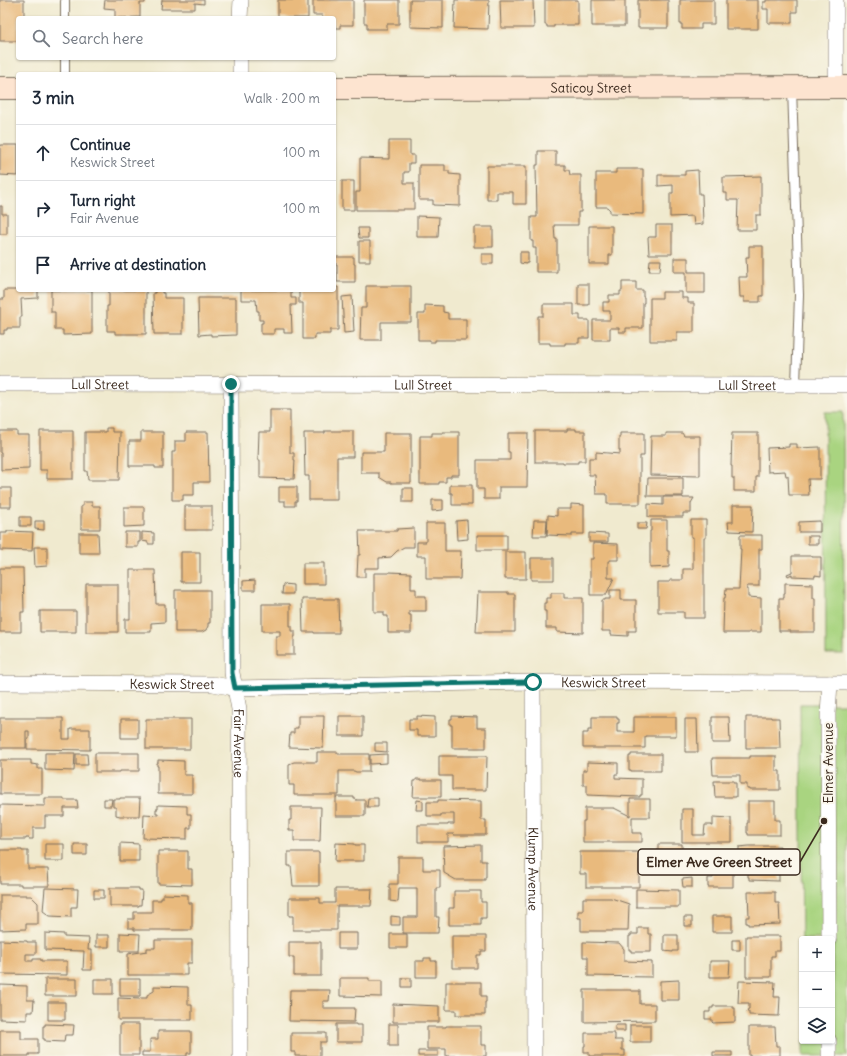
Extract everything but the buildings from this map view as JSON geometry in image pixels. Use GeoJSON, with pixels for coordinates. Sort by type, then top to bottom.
{"type":"FeatureCollection","features":[{"type":"Feature","properties":{"kind":"main road","name":"Saticoy Street"},"geometry":{"type":"LineString","coordinates":[[336,88],[842,87]]}},
{"type":"Feature","properties":{"kind":"main road"},"geometry":{"type":"LineString","coordinates":[[0,88],[16,88]]}},
{"type":"Feature","properties":{"kind":"street"},"geometry":{"type":"LineString","coordinates":[[240,16],[241,0]]}},
{"type":"Feature","properties":{"kind":"street"},"geometry":{"type":"LineString","coordinates":[[836,0],[842,87]]}},
{"type":"Feature","properties":{"kind":"street"},"geometry":{"type":"LineString","coordinates":[[240,60],[240,72]]}},
{"type":"Feature","properties":{"kind":"street","name":"Lull Street"},"geometry":{"type":"LineString","coordinates":[[0,384],[847,385]]}},
{"type":"Feature","properties":{"kind":"street","name":"Fair Avenue"},"geometry":{"type":"LineString","coordinates":[[231,384],[232,673],[239,709],[240,1056]]}},
{"type":"Feature","properties":{"kind":"street","name":"Keswick Street"},"geometry":{"type":"LineString","coordinates":[[0,682],[213,684],[235,688],[533,682],[847,683]]}},
{"type":"Feature","properties":{"kind":"street","name":"Klump Avenue"},"geometry":{"type":"LineString","coordinates":[[533,682],[534,1056]]}},
{"type":"Feature","properties":{"kind":"street","name":"Elmer Avenue"},"geometry":{"type":"LineString","coordinates":[[829,936],[828,714],[830,683]]}},
{"type":"Feature","properties":{"kind":"street"},"geometry":{"type":"LineString","coordinates":[[829,1044],[829,1056]]}},
{"type":"Feature","properties":{"kind":"lane"},"geometry":{"type":"LineString","coordinates":[[65,0],[65,16]]}},
{"type":"Feature","properties":{"kind":"lane"},"geometry":{"type":"LineString","coordinates":[[65,60],[65,72]]}},
{"type":"Feature","properties":{"kind":"lane"},"geometry":{"type":"LineString","coordinates":[[792,87],[799,295],[796,385]]}},
{"type":"Feature","properties":{"kind":"green space"},"geometry":{"type":"Polygon","coordinates":[[[825,412],[843,412],[844,654],[826,654],[825,412]]]}},
{"type":"Feature","properties":{"kind":"green space"},"geometry":{"type":"Polygon","coordinates":[[[800,704],[847,704],[847,1056],[803,1056],[803,1044],[835,1044],[835,936],[802,936],[800,704]]]}},
{"type":"Feature","properties":{"kind":"place","name":"Elmer Ave Green Street"},"geometry":{"type":"Point","coordinates":[824,821]}},
{"type":"Feature","properties":{"kind":"route"},"geometry":{"type":"LineString","coordinates":[[231,384],[232,673],[235,688],[533,682]]}}]}
